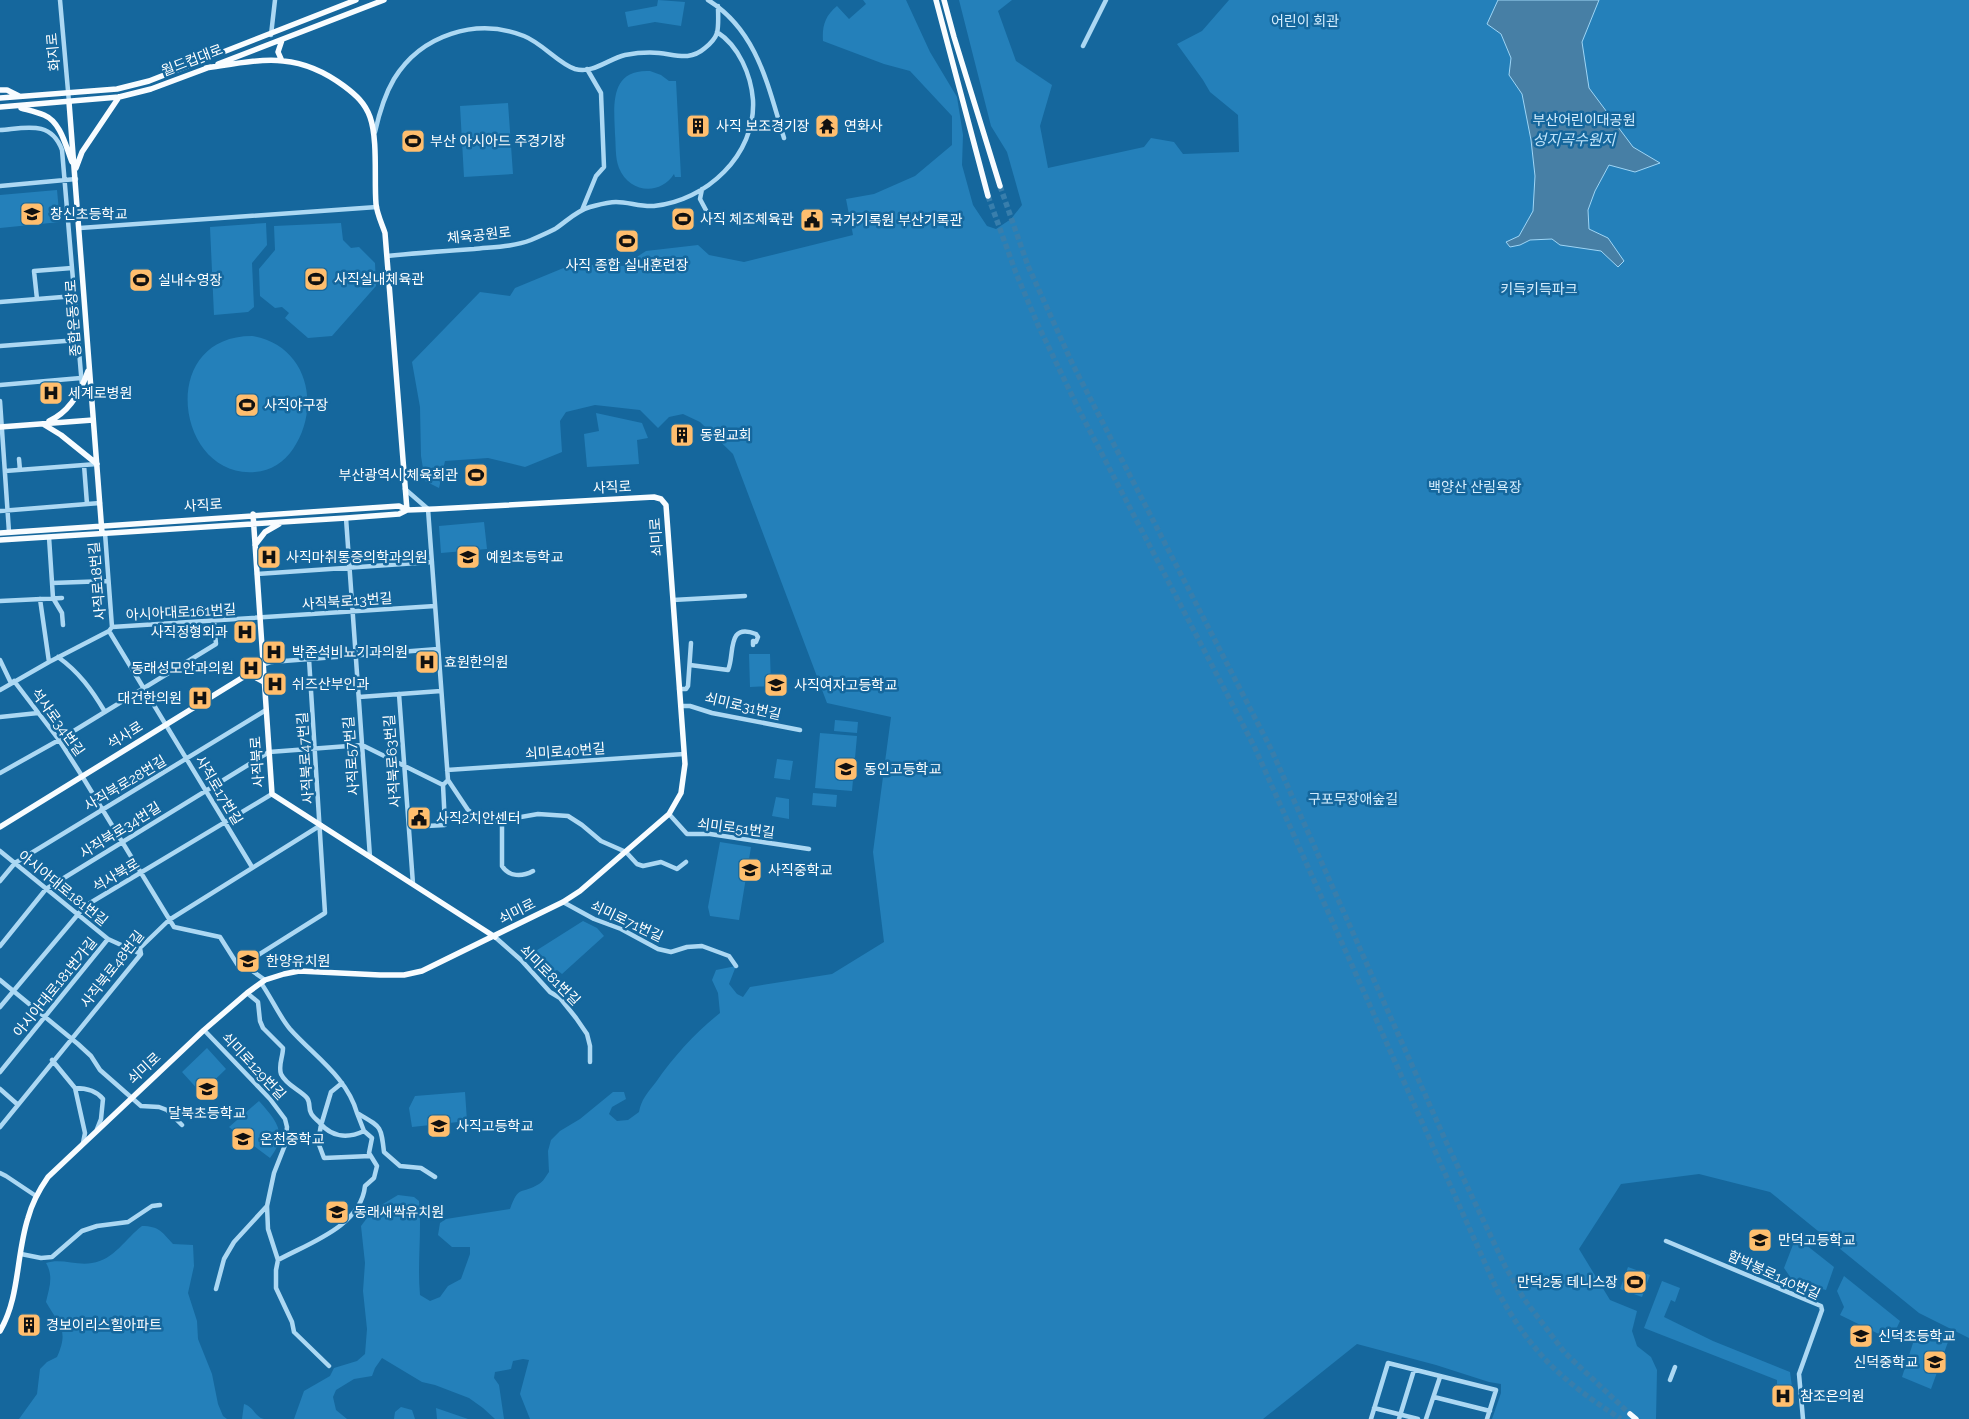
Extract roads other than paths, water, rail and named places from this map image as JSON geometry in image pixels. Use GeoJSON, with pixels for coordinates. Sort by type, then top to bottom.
{"type":"FeatureCollection","features":[{"type":"Feature","properties":{"kind":"main road","name":"월드컵대로"},"geometry":{"type":"LineString","coordinates":[[0,98],[117,89],[149,81],[356,0]]}},
{"type":"Feature","properties":{"kind":"main road","name":"월드컵대로"},"geometry":{"type":"LineString","coordinates":[[0,108],[119,97],[151,89],[384,0]]}},
{"type":"Feature","properties":{"kind":"main road"},"geometry":{"type":"LineString","coordinates":[[936,0],[988,196]]}},
{"type":"Feature","properties":{"kind":"main road"},"geometry":{"type":"LineString","coordinates":[[944,0],[1000,186]]}},
{"type":"Feature","properties":{"kind":"main road"},"geometry":{"type":"LineString","coordinates":[[282,40],[278,52],[282,61]]}},
{"type":"Feature","properties":{"kind":"main road"},"geometry":{"type":"LineString","coordinates":[[206,68],[248,60],[299,63],[318,70],[335,80],[363,102],[371,118],[376,207],[385,233],[407,510]]}},
{"type":"Feature","properties":{"kind":"main road"},"geometry":{"type":"LineString","coordinates":[[0,90],[7,90],[21,97]]}},
{"type":"Feature","properties":{"kind":"main road"},"geometry":{"type":"LineString","coordinates":[[75,170],[82,152],[119,97]]}},
{"type":"Feature","properties":{"kind":"main road","name":"종합운동장로"},"geometry":{"type":"LineString","coordinates":[[69,102],[103,533]]}},
{"type":"Feature","properties":{"kind":"main road"},"geometry":{"type":"LineString","coordinates":[[16,107],[45,115],[52,120],[62,137],[75,170]]}},
{"type":"Feature","properties":{"kind":"main road"},"geometry":{"type":"LineString","coordinates":[[42,424],[55,419],[70,406],[82,388],[89,366]]}},
{"type":"Feature","properties":{"kind":"main road"},"geometry":{"type":"LineString","coordinates":[[1,427],[93,420]]}},
{"type":"Feature","properties":{"kind":"main road"},"geometry":{"type":"LineString","coordinates":[[42,424],[60,435],[97,464]]}},
{"type":"Feature","properties":{"kind":"main road","name":"사직로"},"geometry":{"type":"LineString","coordinates":[[0,540],[346,518],[399,514],[407,510],[654,497],[661,499],[666,506]]}},
{"type":"Feature","properties":{"kind":"main road","name":"사직로"},"geometry":{"type":"LineString","coordinates":[[0,533],[253,514],[399,506],[407,510]]}},
{"type":"Feature","properties":{"kind":"main road","name":"쇠미로"},"geometry":{"type":"LineString","coordinates":[[0,1331],[12,1302],[27,1220],[36,1196],[48,1177],[131,1097],[247,993],[263,981],[299,971],[404,975],[422,971],[495,937],[563,902],[580,891],[669,814],[681,793],[684,754],[666,506]]}},
{"type":"Feature","properties":{"kind":"main road","name":"사직북로"},"geometry":{"type":"LineString","coordinates":[[253,514],[272,794],[495,937]]}},
{"type":"Feature","properties":{"kind":"main road"},"geometry":{"type":"LineString","coordinates":[[255,545],[265,532],[285,522]]}},
{"type":"Feature","properties":{"kind":"main road","name":"석사로"},"geometry":{"type":"LineString","coordinates":[[0,827],[263,665]]}},
{"type":"Feature","properties":{"kind":"main road"},"geometry":{"type":"LineString","coordinates":[[249,674],[264,682]]}},
{"type":"Feature","properties":{"kind":"main road"},"geometry":{"type":"LineString","coordinates":[[1630,1414],[1636,1419]]}},
{"type":"Feature","properties":{"kind":"street","name":"화지로"},"geometry":{"type":"LineString","coordinates":[[60,0],[69,102]]}},
{"type":"Feature","properties":{"kind":"street"},"geometry":{"type":"LineString","coordinates":[[271,34],[275,0]]}},
{"type":"Feature","properties":{"kind":"street"},"geometry":{"type":"LineString","coordinates":[[708,0],[718,6],[743,33],[758,57],[784,138]]}},
{"type":"Feature","properties":{"kind":"street"},"geometry":{"type":"LineString","coordinates":[[1083,46],[1106,0]]}},
{"type":"Feature","properties":{"kind":"street"},"geometry":{"type":"LineString","coordinates":[[373,142],[385,96],[401,70],[419,51],[448,34],[467,30],[497,30],[524,36],[549,51],[567,65],[580,70],[612,59],[638,53],[661,53],[679,57],[695,55],[708,45],[717,32],[718,6]]}},
{"type":"Feature","properties":{"kind":"street","name":"체육공원로"},"geometry":{"type":"LineString","coordinates":[[387,256],[518,244],[554,230],[582,210],[616,202],[640,206],[660,205],[681,199],[702,189],[722,174],[737,157],[747,135],[753,113],[750,82],[745,68],[731,44],[717,32]]}},
{"type":"Feature","properties":{"kind":"street"},"geometry":{"type":"LineString","coordinates":[[582,210],[596,176],[604,167],[600,93],[587,69]]}},
{"type":"Feature","properties":{"kind":"street","name":"종합운동장로"},"geometry":{"type":"LineString","coordinates":[[0,130],[37,127],[49,132],[57,139],[62,150],[82,388]]}},
{"type":"Feature","properties":{"kind":"street"},"geometry":{"type":"LineString","coordinates":[[0,186],[76,179]]}},
{"type":"Feature","properties":{"kind":"street"},"geometry":{"type":"LineString","coordinates":[[702,189],[700,199],[708,214]]}},
{"type":"Feature","properties":{"kind":"street"},"geometry":{"type":"LineString","coordinates":[[80,228],[376,207]]}},
{"type":"Feature","properties":{"kind":"street"},"geometry":{"type":"LineString","coordinates":[[37,299],[34,271],[72,268]]}},
{"type":"Feature","properties":{"kind":"street"},"geometry":{"type":"LineString","coordinates":[[0,302],[75,296]]}},
{"type":"Feature","properties":{"kind":"street"},"geometry":{"type":"LineString","coordinates":[[0,346],[78,340]]}},
{"type":"Feature","properties":{"kind":"street"},"geometry":{"type":"LineString","coordinates":[[0,385],[81,378]]}},
{"type":"Feature","properties":{"kind":"street"},"geometry":{"type":"LineString","coordinates":[[0,401],[9,532]]}},
{"type":"Feature","properties":{"kind":"street"},"geometry":{"type":"LineString","coordinates":[[20,459],[20,470]]}},
{"type":"Feature","properties":{"kind":"street"},"geometry":{"type":"LineString","coordinates":[[5,471],[97,464]]}},
{"type":"Feature","properties":{"kind":"street"},"geometry":{"type":"LineString","coordinates":[[84,465],[87,504]]}},
{"type":"Feature","properties":{"kind":"street"},"geometry":{"type":"LineString","coordinates":[[405,488],[428,509],[448,780],[458,798],[477,818],[487,822],[538,814],[568,816],[602,841],[626,852],[637,864],[643,866],[661,862],[677,869],[686,862]]}},
{"type":"Feature","properties":{"kind":"street"},"geometry":{"type":"LineString","coordinates":[[0,511],[100,503]]}},
{"type":"Feature","properties":{"kind":"street","name":"사직로57번길"},"geometry":{"type":"LineString","coordinates":[[346,518],[370,857]]}},
{"type":"Feature","properties":{"kind":"street","name":"사직로18번길"},"geometry":{"type":"LineString","coordinates":[[103,533],[110,629],[166,724]]}},
{"type":"Feature","properties":{"kind":"street"},"geometry":{"type":"LineString","coordinates":[[49,537],[53,598],[62,613],[63,626]]}},
{"type":"Feature","properties":{"kind":"street"},"geometry":{"type":"LineString","coordinates":[[257,574],[432,562]]}},
{"type":"Feature","properties":{"kind":"street"},"geometry":{"type":"LineString","coordinates":[[52,583],[108,581]]}},
{"type":"Feature","properties":{"kind":"street"},"geometry":{"type":"LineString","coordinates":[[673,600],[746,596]]}},
{"type":"Feature","properties":{"kind":"street"},"geometry":{"type":"LineString","coordinates":[[0,601],[62,598]]}},
{"type":"Feature","properties":{"kind":"street"},"geometry":{"type":"LineString","coordinates":[[40,599],[48,662]]}},
{"type":"Feature","properties":{"kind":"street","name":"사직북로13번길"},"geometry":{"type":"LineString","coordinates":[[260,618],[435,606]]}},
{"type":"Feature","properties":{"kind":"street","name":"아시아대로161번길"},"geometry":{"type":"LineString","coordinates":[[0,690],[110,629],[260,618]]}},
{"type":"Feature","properties":{"kind":"street"},"geometry":{"type":"LineString","coordinates":[[0,772],[59,740],[216,644],[214,621]]}},
{"type":"Feature","properties":{"kind":"street"},"geometry":{"type":"LineString","coordinates":[[690,665],[728,670],[735,636],[746,631],[756,634],[758,637],[756,642],[753,642],[753,645]]}},
{"type":"Feature","properties":{"kind":"street"},"geometry":{"type":"LineString","coordinates":[[679,689],[686,689],[688,686],[692,643]]}},
{"type":"Feature","properties":{"kind":"street"},"geometry":{"type":"LineString","coordinates":[[263,665],[270,662],[356,654],[438,649]]}},
{"type":"Feature","properties":{"kind":"street"},"geometry":{"type":"LineString","coordinates":[[58,657],[74,669],[105,712]]}},
{"type":"Feature","properties":{"kind":"street","name":"사직북로47번길"},"geometry":{"type":"LineString","coordinates":[[239,967],[325,913],[321,825],[309,659]]}},
{"type":"Feature","properties":{"kind":"street","name":"석사로34번길"},"geometry":{"type":"LineString","coordinates":[[0,660],[12,682],[59,740],[142,872],[169,920]]}},
{"type":"Feature","properties":{"kind":"street"},"geometry":{"type":"LineString","coordinates":[[358,697],[441,691]]}},
{"type":"Feature","properties":{"kind":"street","name":"사직북로63번길"},"geometry":{"type":"LineString","coordinates":[[399,694],[413,884]]}},
{"type":"Feature","properties":{"kind":"street","name":"쇠미로31번길"},"geometry":{"type":"LineString","coordinates":[[680,706],[690,706],[800,730]]}},
{"type":"Feature","properties":{"kind":"street","name":"사직북로28번길"},"geometry":{"type":"LineString","coordinates":[[0,881],[15,863],[266,710]]}},
{"type":"Feature","properties":{"kind":"street"},"geometry":{"type":"LineString","coordinates":[[0,717],[38,713]]}},
{"type":"Feature","properties":{"kind":"street","name":"사직로17번길"},"geometry":{"type":"LineString","coordinates":[[166,724],[252,866]]}},
{"type":"Feature","properties":{"kind":"street"},"geometry":{"type":"LineString","coordinates":[[268,752],[362,745],[443,785]]}},
{"type":"Feature","properties":{"kind":"street","name":"사직북로34번길"},"geometry":{"type":"LineString","coordinates":[[0,946],[46,889],[268,752]]}},
{"type":"Feature","properties":{"kind":"street","name":"쇠미로40번길"},"geometry":{"type":"LineString","coordinates":[[447,770],[684,754]]}},
{"type":"Feature","properties":{"kind":"street"},"geometry":{"type":"LineString","coordinates":[[408,827],[445,825],[443,785],[448,780]]}},
{"type":"Feature","properties":{"kind":"street","name":"석사북로"},"geometry":{"type":"LineString","coordinates":[[0,1008],[85,906],[272,794]]}},
{"type":"Feature","properties":{"kind":"street","name":"쇠미로51번길"},"geometry":{"type":"LineString","coordinates":[[669,814],[687,834],[710,834],[809,849]]}},
{"type":"Feature","properties":{"kind":"street"},"geometry":{"type":"LineString","coordinates":[[502,820],[502,866],[512,874],[521,876],[533,871]]}},
{"type":"Feature","properties":{"kind":"street","name":"사직북로48번길"},"geometry":{"type":"LineString","coordinates":[[0,1126],[52,1060],[141,954],[140,948],[169,920],[252,866],[321,825]]}},
{"type":"Feature","properties":{"kind":"street","name":"아시아대로181번길"},"geometry":{"type":"LineString","coordinates":[[0,851],[108,939],[141,954]]}},
{"type":"Feature","properties":{"kind":"street","name":"쇠미로71번길"},"geometry":{"type":"LineString","coordinates":[[563,902],[594,919],[621,929],[658,949],[671,952],[687,947],[702,946],[729,956],[736,966]]}},
{"type":"Feature","properties":{"kind":"street"},"geometry":{"type":"LineString","coordinates":[[169,920],[174,927],[220,937],[239,967],[251,970],[263,981],[289,1027],[332,1070],[342,1083],[353,1099],[364,1131],[372,1138],[369,1153],[377,1166],[374,1178],[365,1186],[364,1197],[359,1208],[336,1228],[278,1260]]}},
{"type":"Feature","properties":{"kind":"street","name":"쇠미로81번길"},"geometry":{"type":"LineString","coordinates":[[495,937],[521,960],[550,992],[560,998],[571,1011],[587,1034],[590,1046],[590,1062]]}},
{"type":"Feature","properties":{"kind":"street","name":"아시아대로181번가길"},"geometry":{"type":"LineString","coordinates":[[0,1072],[108,939]]}},
{"type":"Feature","properties":{"kind":"street"},"geometry":{"type":"LineString","coordinates":[[0,980],[71,1038],[91,1056],[100,1070],[131,1097],[144,1107],[159,1107],[167,1110],[182,1125]]}},
{"type":"Feature","properties":{"kind":"street"},"geometry":{"type":"LineString","coordinates":[[247,993],[258,1002],[260,1021],[264,1028],[283,1048],[283,1056],[279,1066],[282,1076],[309,1101],[311,1113],[320,1124],[335,1134],[346,1136],[356,1136],[364,1131]]}},
{"type":"Feature","properties":{"kind":"street","name":"쇠미로129번길"},"geometry":{"type":"LineString","coordinates":[[204,1030],[270,1099],[285,1119],[287,1127],[285,1145],[274,1173],[267,1206],[268,1229],[278,1260],[276,1288],[292,1322],[294,1332],[329,1366]]}},
{"type":"Feature","properties":{"kind":"street"},"geometry":{"type":"LineString","coordinates":[[52,1060],[75,1088],[85,1133],[83,1143]]}},
{"type":"Feature","properties":{"kind":"street"},"geometry":{"type":"LineString","coordinates":[[342,1083],[331,1092],[320,1124],[318,1142],[324,1158],[370,1156]]}},
{"type":"Feature","properties":{"kind":"street"},"geometry":{"type":"LineString","coordinates":[[75,1088],[90,1090],[99,1094],[103,1099],[101,1119],[97,1129]]}},
{"type":"Feature","properties":{"kind":"street"},"geometry":{"type":"LineString","coordinates":[[0,1090],[17,1104]]}},
{"type":"Feature","properties":{"kind":"street"},"geometry":{"type":"LineString","coordinates":[[358,1113],[379,1126],[384,1152],[400,1166],[421,1168],[436,1177]]}},
{"type":"Feature","properties":{"kind":"street"},"geometry":{"type":"LineString","coordinates":[[0,1174],[36,1196]]}},
{"type":"Feature","properties":{"kind":"street"},"geometry":{"type":"LineString","coordinates":[[21,1254],[41,1258],[52,1257],[77,1234],[86,1229],[128,1222],[152,1206],[160,1205]]}},
{"type":"Feature","properties":{"kind":"street"},"geometry":{"type":"LineString","coordinates":[[216,1289],[224,1259],[234,1242],[267,1206]]}},
{"type":"Feature","properties":{"kind":"street","name":"함박봉로140번길"},"geometry":{"type":"LineString","coordinates":[[1666,1241],[1821,1306],[1822,1310],[1799,1374],[1802,1419]]}},
{"type":"Feature","properties":{"kind":"street"},"geometry":{"type":"LineString","coordinates":[[1371,1419],[1388,1364],[1496,1390],[1488,1419]]}},
{"type":"Feature","properties":{"kind":"street"},"geometry":{"type":"LineString","coordinates":[[1670,1380],[1675,1367]]}},
{"type":"Feature","properties":{"kind":"street"},"geometry":{"type":"LineString","coordinates":[[1400,1417],[1414,1370]]}},
{"type":"Feature","properties":{"kind":"street"},"geometry":{"type":"LineString","coordinates":[[1426,1419],[1440,1377]]}},
{"type":"Feature","properties":{"kind":"street"},"geometry":{"type":"LineString","coordinates":[[1434,1397],[1490,1411]]}},
{"type":"Feature","properties":{"kind":"street"},"geometry":{"type":"LineString","coordinates":[[1374,1408],[1400,1417],[1418,1419]]}},
{"type":"Feature","properties":{"kind":"water","name":"성지곡수원지"},"geometry":{"type":"Polygon","coordinates":[[[1498,0],[1599,0],[1582,42],[1589,88],[1633,147],[1660,163],[1635,172],[1609,165],[1595,191],[1588,210],[1589,229],[1608,238],[1624,261],[1618,267],[1601,251],[1560,245],[1552,239],[1530,240],[1510,247],[1506,242],[1519,236],[1533,211],[1535,176],[1531,140],[1522,94],[1509,75],[1511,58],[1501,34],[1487,24],[1498,0]]]}},
{"type":"Feature","properties":{"kind":"tunnel"},"geometry":{"type":"LineString","coordinates":[[1000,186],[1028,266],[1073,365],[1271,749],[1448,1146],[1505,1266],[1524,1299],[1565,1353],[1630,1414]]}},
{"type":"Feature","properties":{"kind":"tunnel"},"geometry":{"type":"LineString","coordinates":[[988,196],[1016,273],[1038,325],[1079,410],[1254,746],[1497,1290],[1522,1331],[1550,1364],[1582,1392],[1621,1419]]}},
{"type":"Feature","properties":{"kind":"place","name":"사직 보조경기장"},"geometry":{"type":"Point","coordinates":[698,126]}},
{"type":"Feature","properties":{"kind":"place","name":"연화사"},"geometry":{"type":"Point","coordinates":[827,126]}},
{"type":"Feature","properties":{"kind":"place","name":"부산 아시아드 주경기장"},"geometry":{"type":"Point","coordinates":[413,141]}},
{"type":"Feature","properties":{"kind":"place","name":"창신초등학교"},"geometry":{"type":"Point","coordinates":[32,214]}},
{"type":"Feature","properties":{"kind":"place","name":"사직 체조체육관"},"geometry":{"type":"Point","coordinates":[683,219]}},
{"type":"Feature","properties":{"kind":"place","name":"국가기록원 부산기록관"},"geometry":{"type":"Point","coordinates":[812,220]}},
{"type":"Feature","properties":{"kind":"place","name":"사직 종합 실내훈련장"},"geometry":{"type":"Point","coordinates":[627,241]}},
{"type":"Feature","properties":{"kind":"place","name":"사직실내체육관"},"geometry":{"type":"Point","coordinates":[316,279]}},
{"type":"Feature","properties":{"kind":"place","name":"실내수영장"},"geometry":{"type":"Point","coordinates":[141,280]}},
{"type":"Feature","properties":{"kind":"place","name":"세계로병원"},"geometry":{"type":"Point","coordinates":[51,393]}},
{"type":"Feature","properties":{"kind":"place","name":"사직야구장"},"geometry":{"type":"Point","coordinates":[247,405]}},
{"type":"Feature","properties":{"kind":"place","name":"동원교회"},"geometry":{"type":"Point","coordinates":[682,435]}},
{"type":"Feature","properties":{"kind":"place","name":"부산광역시 체육회관"},"geometry":{"type":"Point","coordinates":[476,475]}},
{"type":"Feature","properties":{"kind":"place","name":"사직마취통증의학과의원"},"geometry":{"type":"Point","coordinates":[269,557]}},
{"type":"Feature","properties":{"kind":"place","name":"예원초등학교"},"geometry":{"type":"Point","coordinates":[468,557]}},
{"type":"Feature","properties":{"kind":"place","name":"사직정형외과"},"geometry":{"type":"Point","coordinates":[245,632]}},
{"type":"Feature","properties":{"kind":"place","name":"박준석비뇨기과의원"},"geometry":{"type":"Point","coordinates":[274,652]}},
{"type":"Feature","properties":{"kind":"place","name":"효원한의원"},"geometry":{"type":"Point","coordinates":[427,662]}},
{"type":"Feature","properties":{"kind":"place","name":"동래성모안과의원"},"geometry":{"type":"Point","coordinates":[251,668]}},
{"type":"Feature","properties":{"kind":"place","name":"쉬즈산부인과"},"geometry":{"type":"Point","coordinates":[275,684]}},
{"type":"Feature","properties":{"kind":"place","name":"사직여자고등학교"},"geometry":{"type":"Point","coordinates":[776,685]}},
{"type":"Feature","properties":{"kind":"place","name":"대건한의원"},"geometry":{"type":"Point","coordinates":[200,698]}},
{"type":"Feature","properties":{"kind":"place","name":"동인고등학교"},"geometry":{"type":"Point","coordinates":[846,769]}},
{"type":"Feature","properties":{"kind":"place","name":"사직2치안센터"},"geometry":{"type":"Point","coordinates":[419,818]}},
{"type":"Feature","properties":{"kind":"place","name":"사직중학교"},"geometry":{"type":"Point","coordinates":[750,870]}},
{"type":"Feature","properties":{"kind":"place","name":"한양유치원"},"geometry":{"type":"Point","coordinates":[248,961]}},
{"type":"Feature","properties":{"kind":"place","name":"달북초등학교"},"geometry":{"type":"Point","coordinates":[207,1089]}},
{"type":"Feature","properties":{"kind":"place","name":"사직고등학교"},"geometry":{"type":"Point","coordinates":[439,1126]}},
{"type":"Feature","properties":{"kind":"place","name":"온천중학교"},"geometry":{"type":"Point","coordinates":[243,1139]}},
{"type":"Feature","properties":{"kind":"place","name":"동래새싹유치원"},"geometry":{"type":"Point","coordinates":[337,1212]}},
{"type":"Feature","properties":{"kind":"place","name":"만덕고등학교"},"geometry":{"type":"Point","coordinates":[1760,1240]}},
{"type":"Feature","properties":{"kind":"place","name":"만덕2동 테니스장"},"geometry":{"type":"Point","coordinates":[1635,1282]}},
{"type":"Feature","properties":{"kind":"place","name":"경보이리스힐아파트"},"geometry":{"type":"Point","coordinates":[29,1325]}},
{"type":"Feature","properties":{"kind":"place","name":"신덕초등학교"},"geometry":{"type":"Point","coordinates":[1861,1336]}},
{"type":"Feature","properties":{"kind":"place","name":"신덕중학교"},"geometry":{"type":"Point","coordinates":[1935,1362]}},
{"type":"Feature","properties":{"kind":"place","name":"참조은의원"},"geometry":{"type":"Point","coordinates":[1783,1396]}},
{"type":"Feature","properties":{"kind":"park label","name":"어린이 회관"},"geometry":{"type":"Point","coordinates":[1305,21]}},
{"type":"Feature","properties":{"kind":"park label","name":"부산어린이대공원"},"geometry":{"type":"Point","coordinates":[1584,120]}},
{"type":"Feature","properties":{"kind":"park label","name":"키득키득파크"},"geometry":{"type":"Point","coordinates":[1539,289]}},
{"type":"Feature","properties":{"kind":"park label","name":"백양산 산림욕장"},"geometry":{"type":"Point","coordinates":[1475,487]}},
{"type":"Feature","properties":{"kind":"park label","name":"구포무장애숲길"},"geometry":{"type":"Point","coordinates":[1353,799]}}]}
